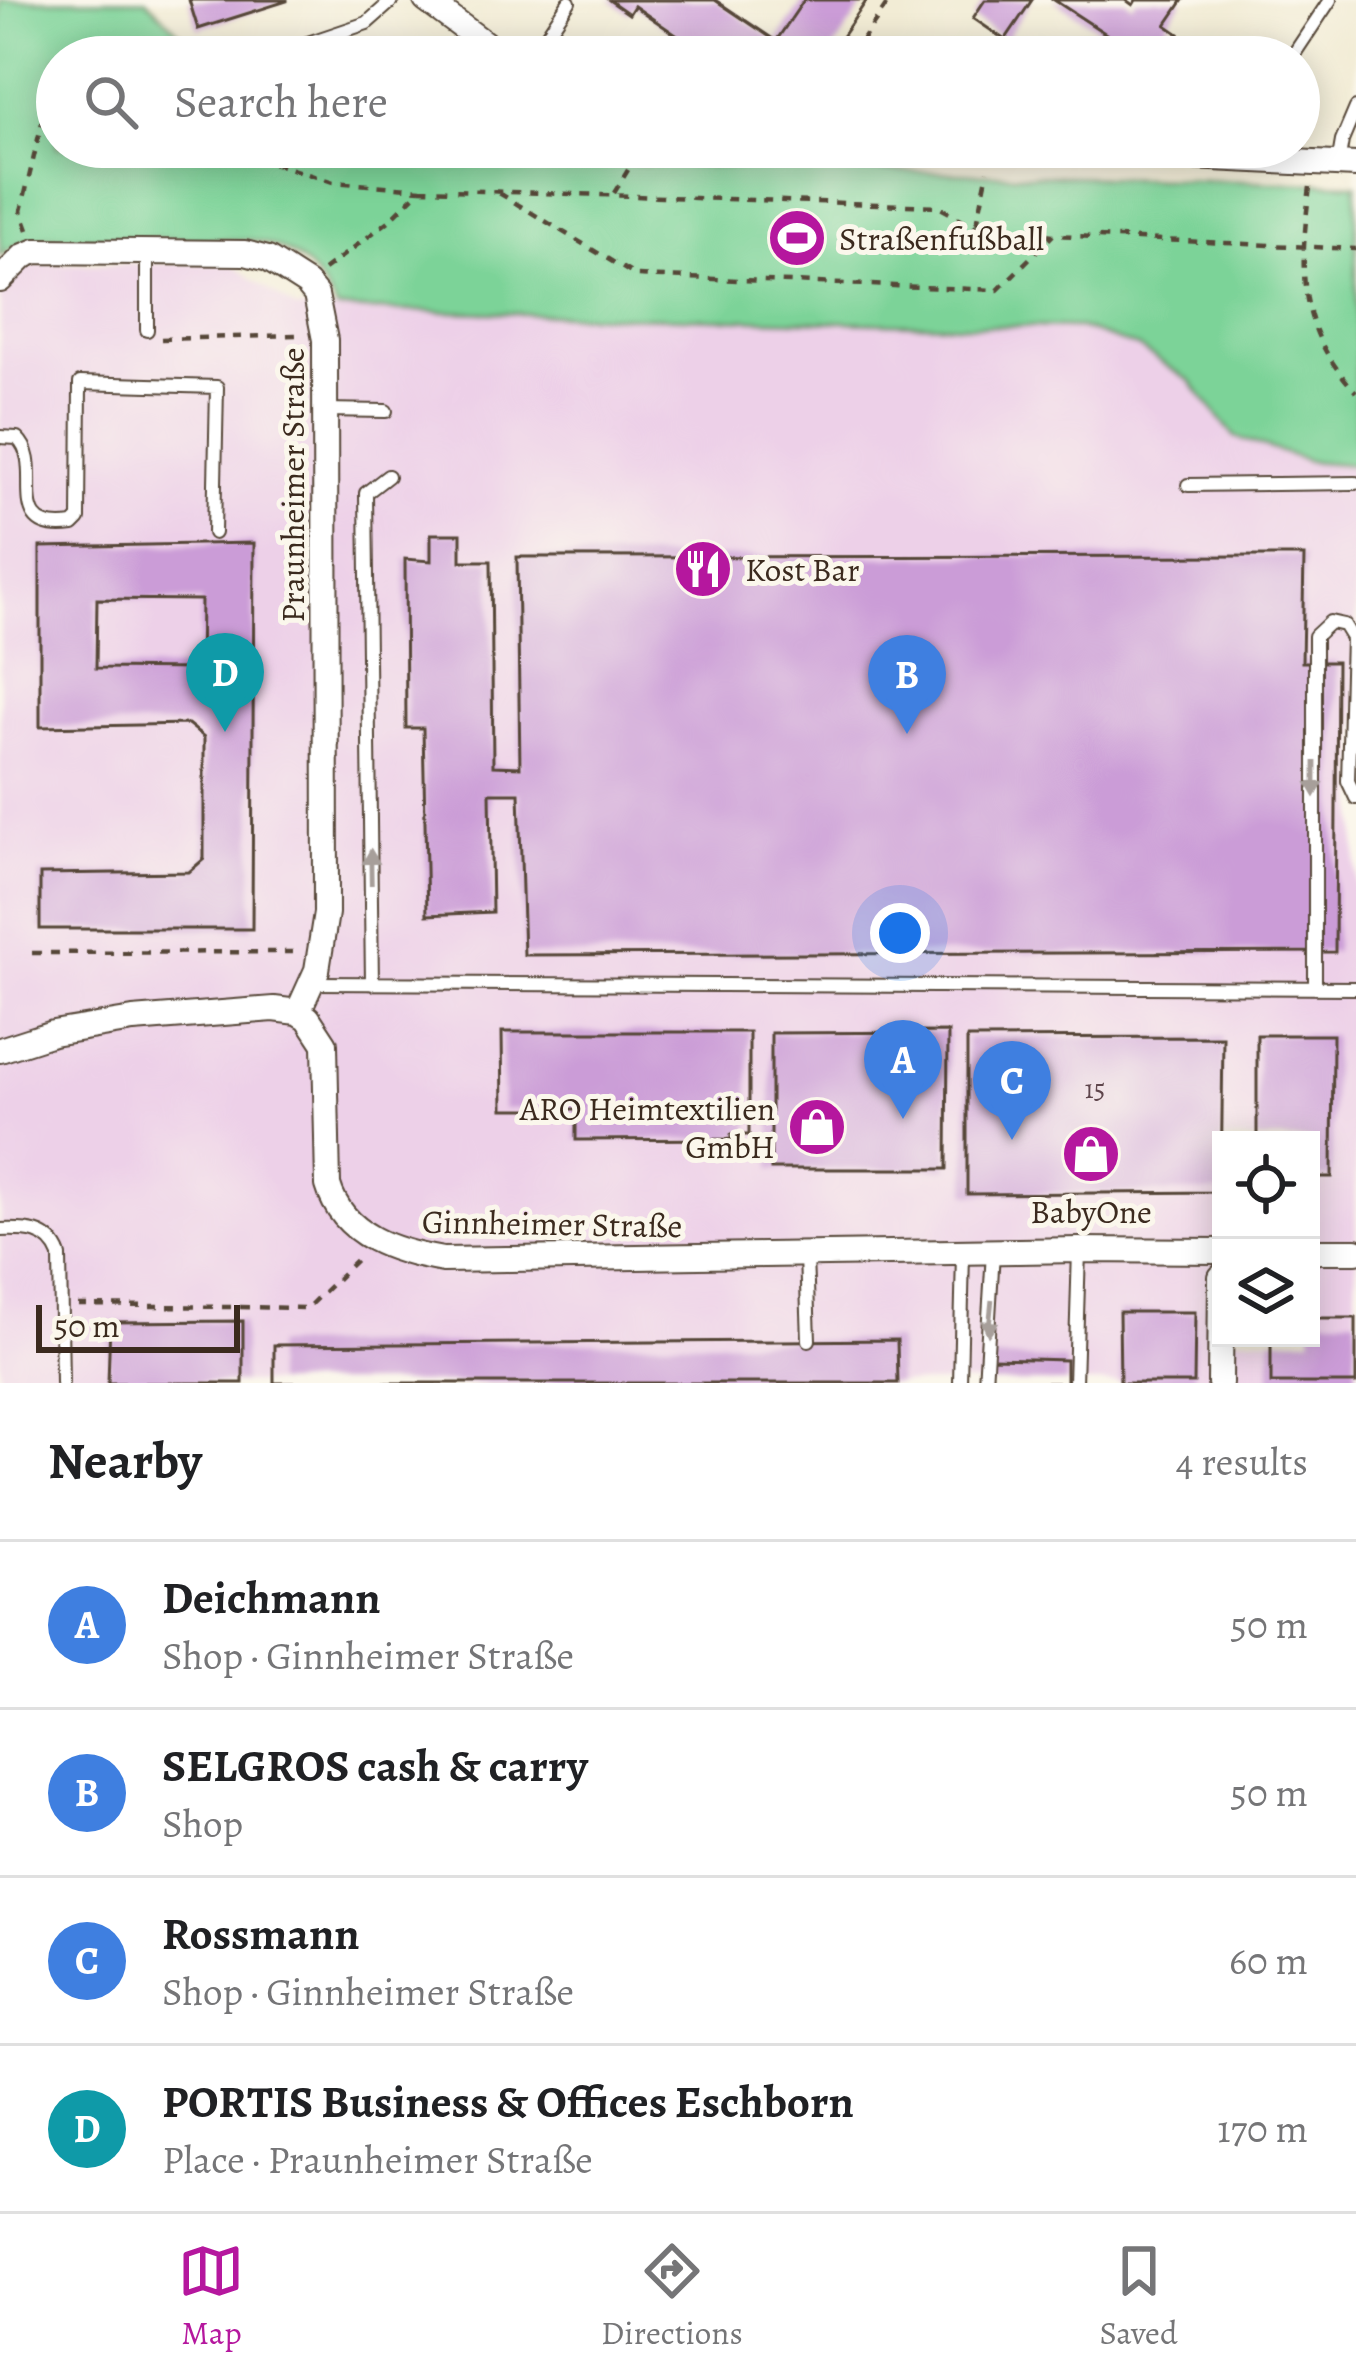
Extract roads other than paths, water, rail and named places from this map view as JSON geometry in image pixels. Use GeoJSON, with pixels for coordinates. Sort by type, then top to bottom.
{"type":"FeatureCollection","features":[{"type":"Feature","properties":{"kind":"street"},"geometry":{"type":"LineString","coordinates":[[426,0],[475,36]]}},
{"type":"Feature","properties":{"kind":"street"},"geometry":{"type":"LineString","coordinates":[[0,280],[24,256],[36,251],[147,252]]}},
{"type":"Feature","properties":{"kind":"street","name":"Praunheimer Straße"},"geometry":{"type":"LineString","coordinates":[[147,252],[244,253],[268,259],[307,284],[323,315],[326,913],[312,983],[298,1012]]}},
{"type":"Feature","properties":{"kind":"street"},"geometry":{"type":"LineString","coordinates":[[0,1050],[53,1033],[133,1019],[274,1009],[298,1012]]}},
{"type":"Feature","properties":{"kind":"street","name":"Ginnheimer Straße"},"geometry":{"type":"LineString","coordinates":[[298,1012],[308,1018],[325,1044],[332,1200],[355,1228],[406,1254],[443,1260],[1212,1251]]}},
{"type":"Feature","properties":{"kind":"street"},"geometry":{"type":"LineString","coordinates":[[1320,1251],[1356,1251]]}},
{"type":"Feature","properties":{"kind":"street"},"geometry":{"type":"LineString","coordinates":[[1220,1347],[1220,1383]]}},
{"type":"Feature","properties":{"kind":"lane"},"geometry":{"type":"LineString","coordinates":[[328,36],[367,23],[393,0]]}},
{"type":"Feature","properties":{"kind":"lane"},"geometry":{"type":"LineString","coordinates":[[1306,36],[1330,0]]}},
{"type":"Feature","properties":{"kind":"lane"},"geometry":{"type":"LineString","coordinates":[[546,36],[569,2]]}},
{"type":"Feature","properties":{"kind":"lane"},"geometry":{"type":"LineString","coordinates":[[1336,164],[1356,108]]}},
{"type":"Feature","properties":{"kind":"lane"},"geometry":{"type":"LineString","coordinates":[[147,252],[147,330]]}},
{"type":"Feature","properties":{"kind":"lane"},"geometry":{"type":"LineString","coordinates":[[0,437],[17,438],[27,450],[26,494],[32,514],[49,526],[73,525],[79,518],[80,383],[217,387],[214,533]]}},
{"type":"Feature","properties":{"kind":"lane"},"geometry":{"type":"LineString","coordinates":[[324,410],[386,411]]}},
{"type":"Feature","properties":{"kind":"lane"},"geometry":{"type":"LineString","coordinates":[[372,984],[366,493],[388,476]]}},
{"type":"Feature","properties":{"kind":"lane"},"geometry":{"type":"LineString","coordinates":[[1188,485],[1356,483]]}},
{"type":"Feature","properties":{"kind":"lane"},"geometry":{"type":"LineString","coordinates":[[1315,988],[1315,636],[1330,622],[1344,625],[1352,638],[1348,781],[1356,798]]}},
{"type":"Feature","properties":{"kind":"lane"},"geometry":{"type":"LineString","coordinates":[[312,983],[1356,988]]}},
{"type":"Feature","properties":{"kind":"lane"},"geometry":{"type":"LineString","coordinates":[[0,1230],[38,1232],[56,1245],[62,1383]]}},
{"type":"Feature","properties":{"kind":"lane"},"geometry":{"type":"LineString","coordinates":[[1075,1383],[1079,1250]]}},
{"type":"Feature","properties":{"kind":"lane"},"geometry":{"type":"LineString","coordinates":[[985,1383],[993,1252]]}},
{"type":"Feature","properties":{"kind":"lane"},"geometry":{"type":"LineString","coordinates":[[960,1383],[963,1253]]}},
{"type":"Feature","properties":{"kind":"lane"},"geometry":{"type":"LineString","coordinates":[[806,1256],[809,1340]]}},
{"type":"Feature","properties":{"kind":"place","name":"Straßenfußball"},"geometry":{"type":"Point","coordinates":[797,238]}},
{"type":"Feature","properties":{"kind":"place","name":"Kost Bar"},"geometry":{"type":"Point","coordinates":[703,569]}},
{"type":"Feature","properties":{"kind":"place","name":"PORTIS Business & Offices Eschborn"},"geometry":{"type":"Point","coordinates":[225,732]}},
{"type":"Feature","properties":{"kind":"place","name":"SELGROS cash & carry"},"geometry":{"type":"Point","coordinates":[907,734]}},
{"type":"Feature","properties":{"kind":"place","name":"Deichmann"},"geometry":{"type":"Point","coordinates":[903,1119]}},
{"type":"Feature","properties":{"kind":"place","name":"ARO Heimtextilien GmbH"},"geometry":{"type":"Point","coordinates":[817,1127]}},
{"type":"Feature","properties":{"kind":"place","name":"Rossmann"},"geometry":{"type":"Point","coordinates":[1012,1140]}},
{"type":"Feature","properties":{"kind":"place","name":"BabyOne"},"geometry":{"type":"Point","coordinates":[1091,1154]}}]}
